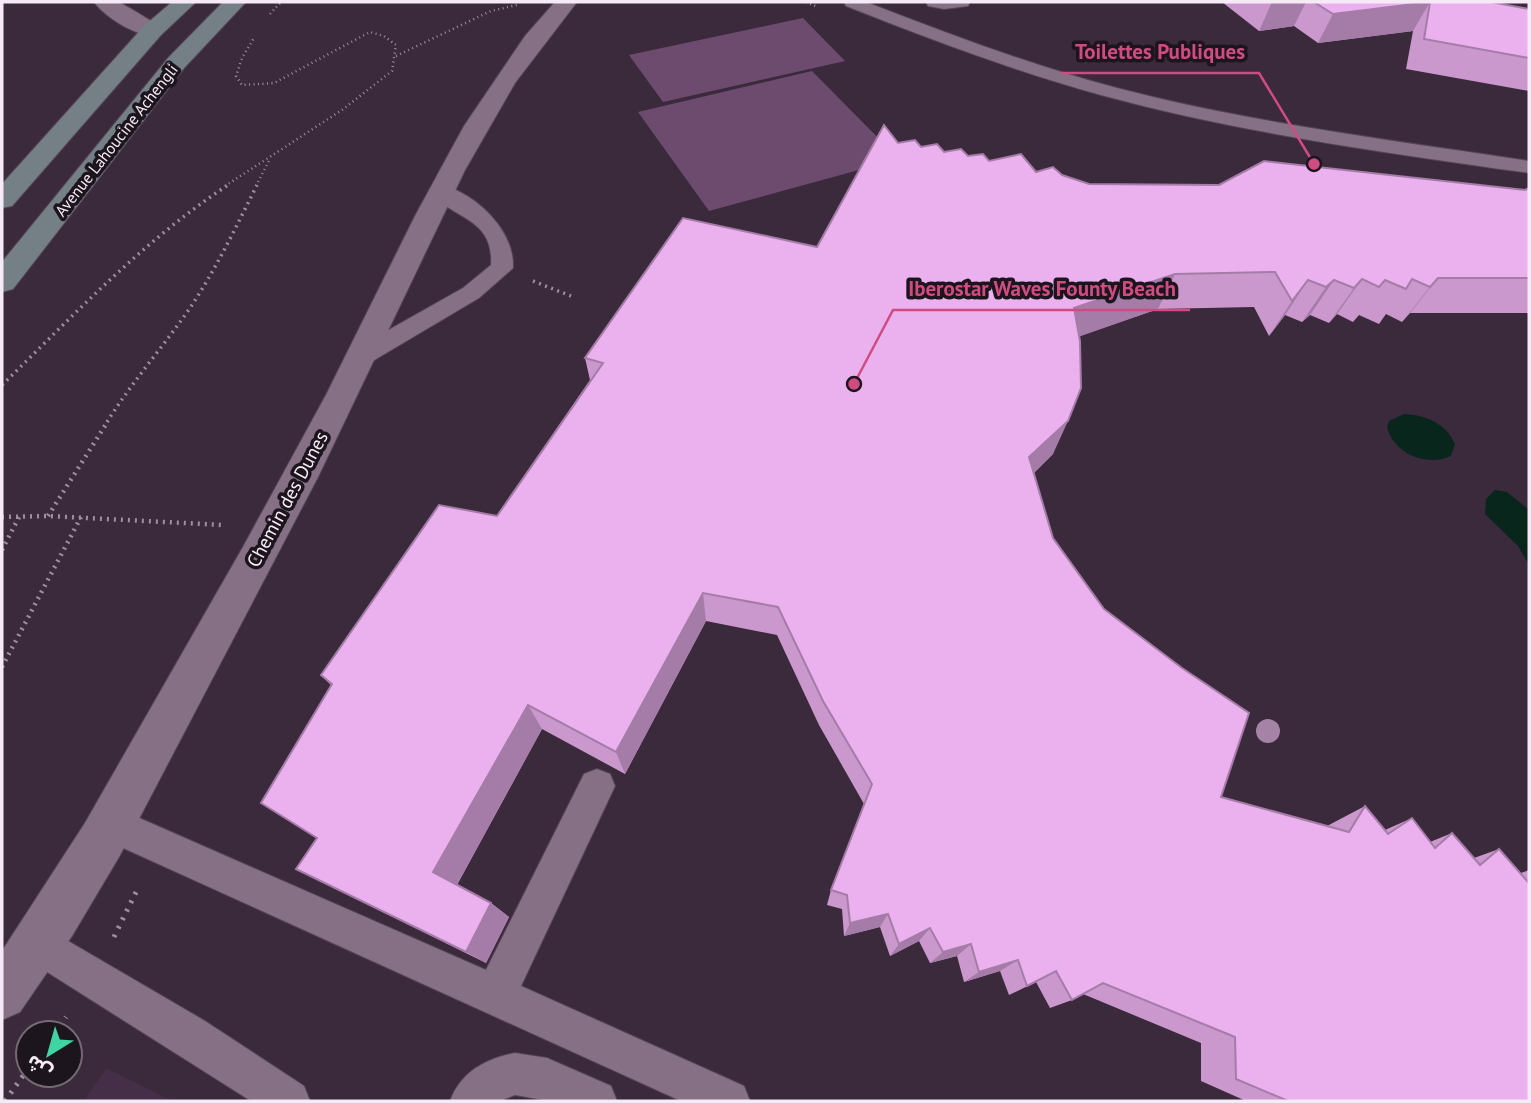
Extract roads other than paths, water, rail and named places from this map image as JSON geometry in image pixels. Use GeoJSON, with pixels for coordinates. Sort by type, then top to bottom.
{"type":"FeatureCollection","features":[{"type":"Feature","properties":{"kind":"street"},"geometry":{"type":"LineString","coordinates":[[105,2],[128,19],[153,30]]}},
{"type":"Feature","properties":{"kind":"street"},"geometry":{"type":"LineString","coordinates":[[2,200],[153,30],[185,2]]}},
{"type":"Feature","properties":{"kind":"street","name":"Avenue Lahoucine Achengli"},"geometry":{"type":"LineString","coordinates":[[2,282],[177,62],[235,2]]}},
{"type":"Feature","properties":{"kind":"street","name":"Chemin des Dunes"},"geometry":{"type":"LineString","coordinates":[[2,994],[39,944],[112,824],[362,356],[442,191],[507,79],[562,6]]}},
{"type":"Feature","properties":{"kind":"lane"},"geometry":{"type":"LineString","coordinates":[[852,2],[950,41],[1051,74],[1146,100],[1300,130],[1529,167]]}},
{"type":"Feature","properties":{"kind":"lane"},"geometry":{"type":"LineString","coordinates":[[933,2],[962,2]]}},
{"type":"Feature","properties":{"kind":"lane"},"geometry":{"type":"LineString","coordinates":[[362,356],[471,293],[502,268],[503,247],[492,229],[479,216],[442,191]]}},
{"type":"Feature","properties":{"kind":"lane"},"geometry":{"type":"LineString","coordinates":[[495,995],[597,786]]}},
{"type":"Feature","properties":{"kind":"lane"},"geometry":{"type":"LineString","coordinates":[[112,824],[729,1101]]}},
{"type":"Feature","properties":{"kind":"lane"},"geometry":{"type":"LineString","coordinates":[[39,944],[190,1036],[289,1101]]}},
{"type":"Feature","properties":{"kind":"lane"},"geometry":{"type":"LineString","coordinates":[[471,1101],[480,1088],[513,1072],[539,1075],[596,1101]]}},
{"type":"Feature","properties":{"kind":"place","name":"Toilettes Publiques"},"geometry":{"type":"Point","coordinates":[1314,164]}},
{"type":"Feature","properties":{"kind":"place","name":"Iberostar Waves Founty Beach"},"geometry":{"type":"Point","coordinates":[854,384]}}]}
